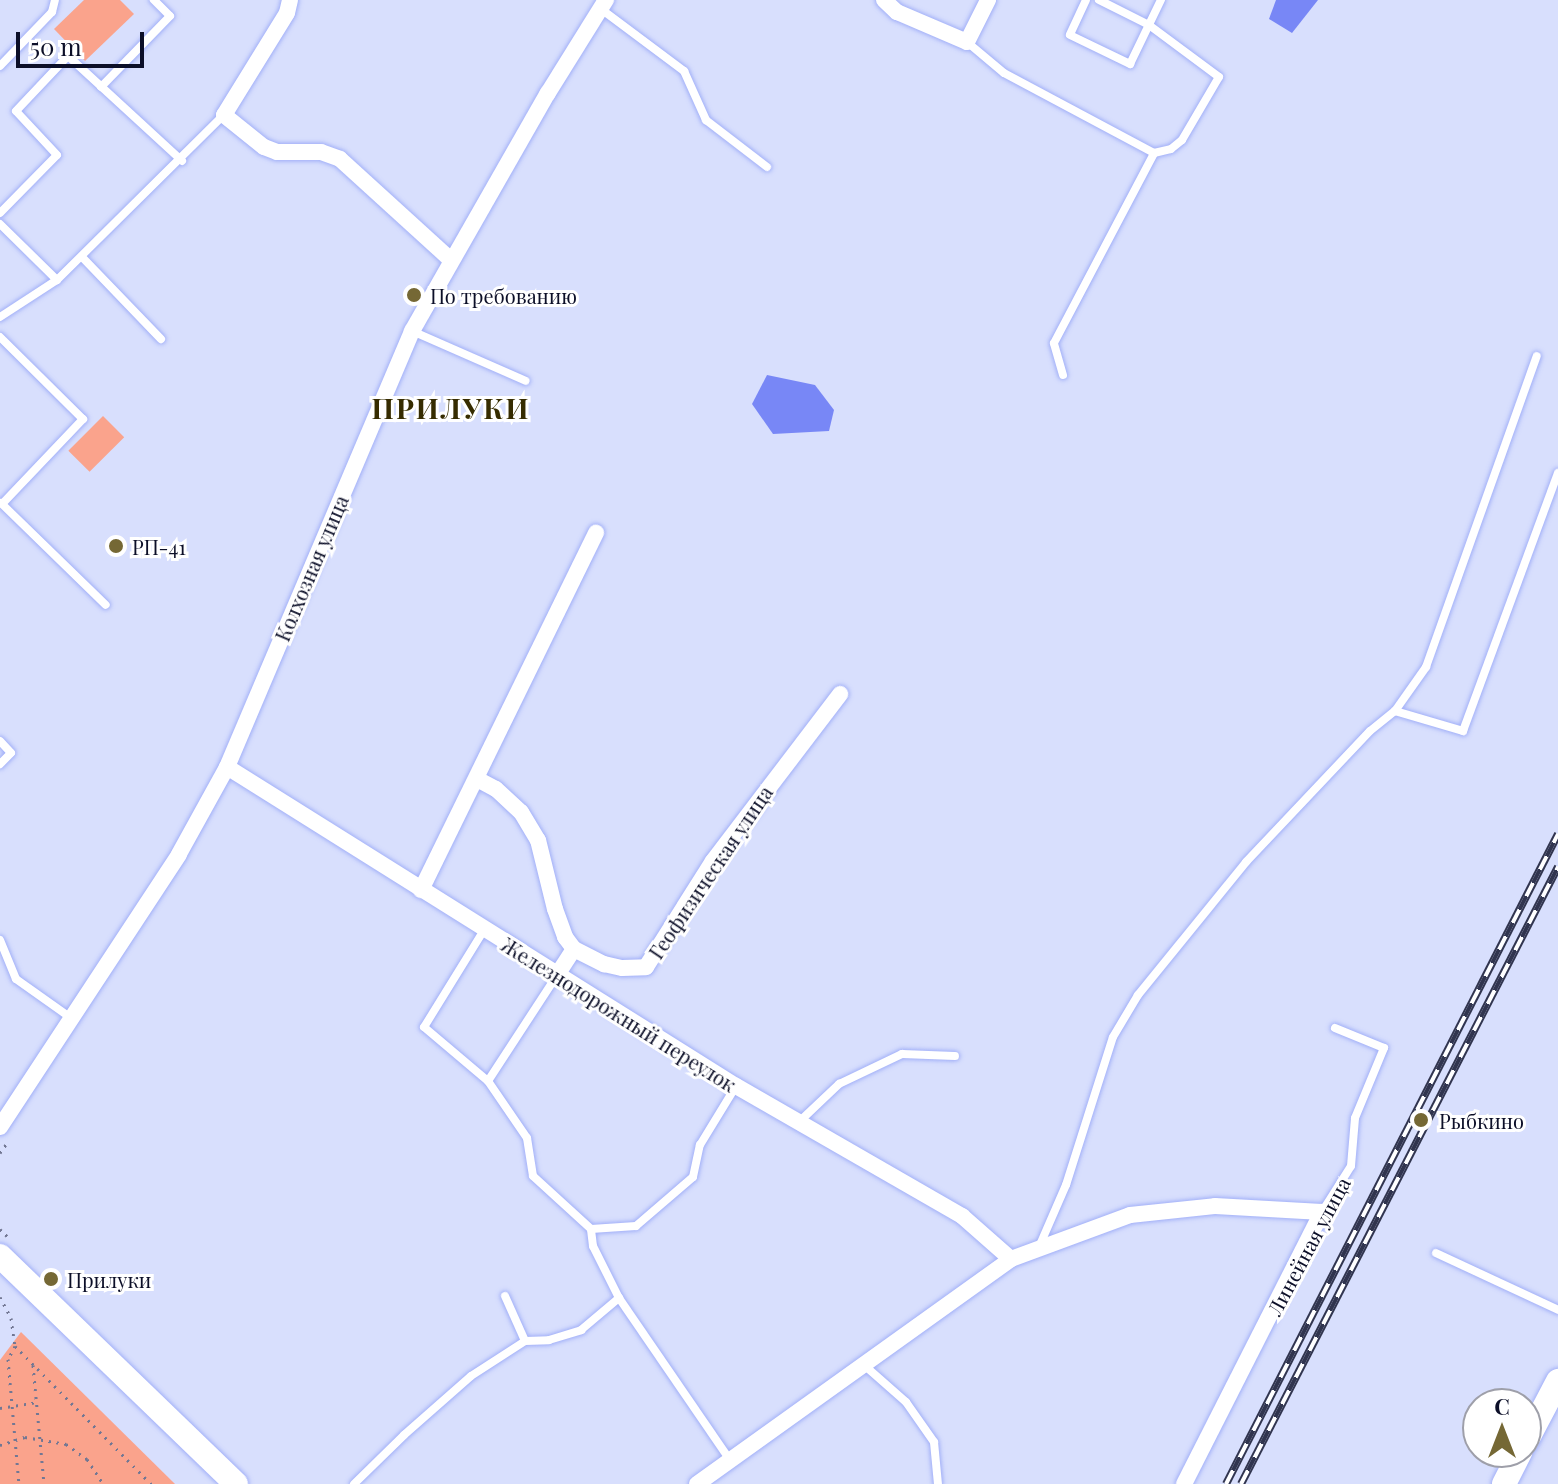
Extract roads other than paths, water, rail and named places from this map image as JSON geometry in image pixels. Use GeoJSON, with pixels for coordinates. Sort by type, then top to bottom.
{"type":"FeatureCollection","features":[{"type":"Feature","properties":{"kind":"street"},"geometry":{"type":"LineString","coordinates":[[290,0],[287,13],[224,115],[264,147],[277,152],[321,152],[340,159],[451,260]]}},
{"type":"Feature","properties":{"kind":"street"},"geometry":{"type":"LineString","coordinates":[[884,0],[897,12],[967,42],[988,0]]}},
{"type":"Feature","properties":{"kind":"street","name":"Колхозная улица"},"geometry":{"type":"LineString","coordinates":[[0,1127],[179,854],[227,767],[412,331],[603,4]]}},
{"type":"Feature","properties":{"kind":"street"},"geometry":{"type":"LineString","coordinates":[[421,890],[596,532]]}},
{"type":"Feature","properties":{"kind":"street","name":"Геофизическая улица"},"geometry":{"type":"LineString","coordinates":[[574,949],[604,964],[622,968],[646,967],[713,861],[840,694]]}},
{"type":"Feature","properties":{"kind":"street","name":"Железнодорожный переулок"},"geometry":{"type":"LineString","coordinates":[[227,767],[736,1086],[962,1216],[1011,1259]]}},
{"type":"Feature","properties":{"kind":"street"},"geometry":{"type":"LineString","coordinates":[[477,779],[496,789],[521,812],[538,840],[555,909],[565,937],[574,949],[557,975]]}},
{"type":"Feature","properties":{"kind":"street"},"geometry":{"type":"LineString","coordinates":[[697,1484],[1011,1259],[1130,1215],[1215,1206],[1322,1212]]}},
{"type":"Feature","properties":{"kind":"street","name":"Линейная улица"},"geometry":{"type":"LineString","coordinates":[[1184,1484],[1322,1212]]}},
{"type":"Feature","properties":{"kind":"street"},"geometry":{"type":"LineString","coordinates":[[0,1256],[236,1484]]}},
{"type":"Feature","properties":{"kind":"street"},"geometry":{"type":"LineString","coordinates":[[1542,1412],[1557,1384]]}},
{"type":"Feature","properties":{"kind":"lane"},"geometry":{"type":"LineString","coordinates":[[0,66],[52,12],[55,0]]}},
{"type":"Feature","properties":{"kind":"lane"},"geometry":{"type":"LineString","coordinates":[[101,87],[170,16],[154,0]]}},
{"type":"Feature","properties":{"kind":"lane"},"geometry":{"type":"LineString","coordinates":[[1086,0],[1070,35],[1130,64],[1161,0]]}},
{"type":"Feature","properties":{"kind":"lane"},"geometry":{"type":"LineString","coordinates":[[967,42],[1004,73],[1154,153],[1171,149],[1182,140],[1219,77],[1149,25],[1099,0]]}},
{"type":"Feature","properties":{"kind":"lane"},"geometry":{"type":"LineString","coordinates":[[603,4],[684,71],[706,120],[767,167]]}},
{"type":"Feature","properties":{"kind":"lane"},"geometry":{"type":"LineString","coordinates":[[0,213],[57,155],[16,111],[68,56],[182,161]]}},
{"type":"Feature","properties":{"kind":"lane"},"geometry":{"type":"LineString","coordinates":[[0,317],[57,280],[182,161],[224,115]]}},
{"type":"Feature","properties":{"kind":"lane"},"geometry":{"type":"LineString","coordinates":[[1063,375],[1054,343],[1154,153]]}},
{"type":"Feature","properties":{"kind":"lane"},"geometry":{"type":"LineString","coordinates":[[0,224],[57,280]]}},
{"type":"Feature","properties":{"kind":"lane"},"geometry":{"type":"LineString","coordinates":[[82,257],[161,339]]}},
{"type":"Feature","properties":{"kind":"lane"},"geometry":{"type":"LineString","coordinates":[[412,331],[526,381]]}},
{"type":"Feature","properties":{"kind":"lane"},"geometry":{"type":"LineString","coordinates":[[0,337],[83,419],[1,503],[106,605]]}},
{"type":"Feature","properties":{"kind":"lane"},"geometry":{"type":"LineString","coordinates":[[1039,1248],[1066,1185],[1113,1037],[1138,995],[1246,862],[1370,731],[1395,711],[1426,667],[1537,356]]}},
{"type":"Feature","properties":{"kind":"lane"},"geometry":{"type":"LineString","coordinates":[[1395,711],[1463,731],[1558,473]]}},
{"type":"Feature","properties":{"kind":"lane"},"geometry":{"type":"LineString","coordinates":[[0,741],[11,753],[0,764]]}},
{"type":"Feature","properties":{"kind":"lane"},"geometry":{"type":"LineString","coordinates":[[484,930],[424,1027],[488,1081],[527,1138],[533,1176],[591,1229],[593,1246],[619,1298],[730,1460]]}},
{"type":"Feature","properties":{"kind":"lane"},"geometry":{"type":"LineString","coordinates":[[0,940],[16,979],[72,1019]]}},
{"type":"Feature","properties":{"kind":"lane"},"geometry":{"type":"LineString","coordinates":[[488,1081],[557,975]]}},
{"type":"Feature","properties":{"kind":"lane","name":"Линейная улица"},"geometry":{"type":"LineString","coordinates":[[1322,1212],[1351,1166],[1355,1118],[1384,1048],[1335,1028]]}},
{"type":"Feature","properties":{"kind":"lane"},"geometry":{"type":"LineString","coordinates":[[800,1121],[839,1084],[902,1054],[955,1056]]}},
{"type":"Feature","properties":{"kind":"lane"},"geometry":{"type":"LineString","coordinates":[[591,1229],[636,1226],[693,1177],[700,1145],[736,1086]]}},
{"type":"Feature","properties":{"kind":"lane"},"geometry":{"type":"LineString","coordinates":[[1436,1253],[1558,1310]]}},
{"type":"Feature","properties":{"kind":"lane"},"geometry":{"type":"LineString","coordinates":[[505,1296],[525,1341]]}},
{"type":"Feature","properties":{"kind":"lane"},"geometry":{"type":"LineString","coordinates":[[354,1484],[471,1376],[525,1341],[549,1340],[581,1330],[619,1298]]}},
{"type":"Feature","properties":{"kind":"lane"},"geometry":{"type":"LineString","coordinates":[[864,1365],[906,1402],[934,1442],[938,1484]]}},
{"type":"Feature","properties":{"kind":"water"},"geometry":{"type":"Polygon","coordinates":[[[1276,0],[1318,0],[1292,33],[1269,19],[1276,0]]]}},
{"type":"Feature","properties":{"kind":"water"},"geometry":{"type":"Polygon","coordinates":[[[767,375],[815,385],[834,410],[829,431],[773,434],[752,404],[767,375]]]}},
{"type":"Feature","properties":{"kind":"railway"},"geometry":{"type":"LineString","coordinates":[[1226,1484],[1558,834]]}},
{"type":"Feature","properties":{"kind":"railway"},"geometry":{"type":"LineString","coordinates":[[1241,1484],[1558,867]]}},
{"type":"Feature","properties":{"kind":"place","name":"По требованию"},"geometry":{"type":"Point","coordinates":[414,295]}},
{"type":"Feature","properties":{"kind":"place","name":"РП-41"},"geometry":{"type":"Point","coordinates":[116,546]}},
{"type":"Feature","properties":{"kind":"place","name":"Рыбкино"},"geometry":{"type":"Point","coordinates":[1421,1120]}},
{"type":"Feature","properties":{"kind":"place","name":"Прилуки"},"geometry":{"type":"Point","coordinates":[51,1279]}},
{"type":"Feature","properties":{"kind":"district","name":"ПРИЛУКИ"},"geometry":{"type":"Point","coordinates":[451,408]}}]}
